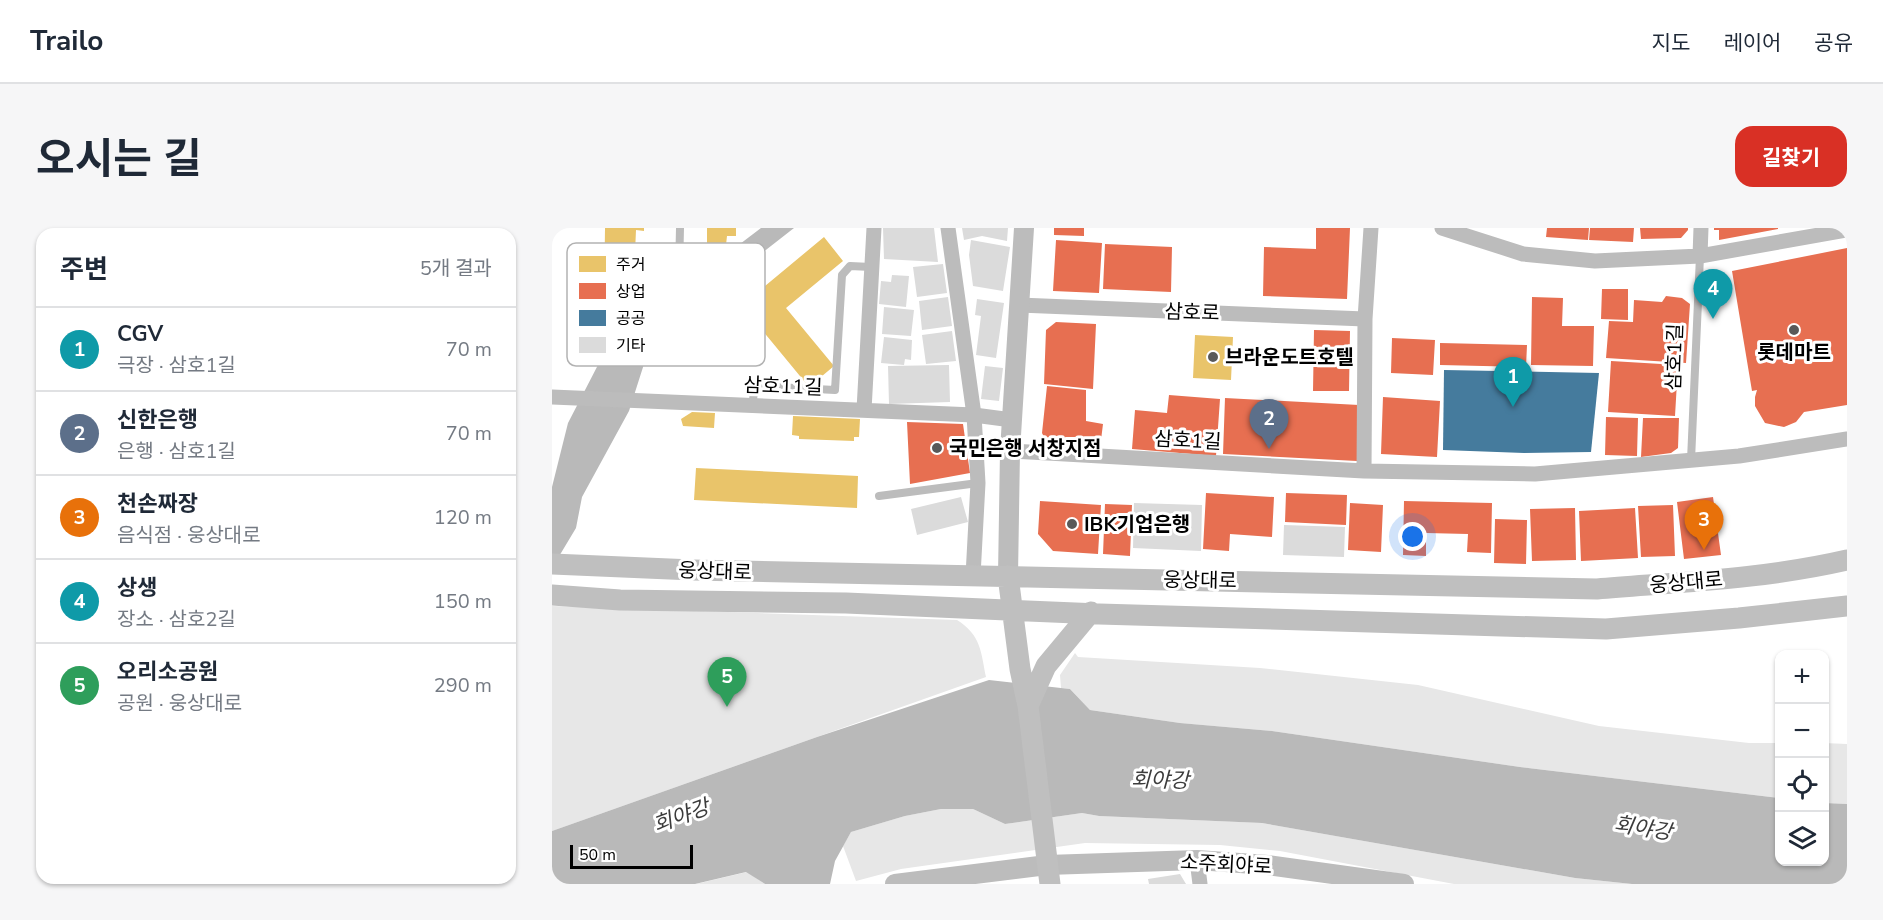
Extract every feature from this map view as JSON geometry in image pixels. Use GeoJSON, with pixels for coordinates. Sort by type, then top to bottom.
{"type":"FeatureCollection","features":[{"type":"Feature","properties":{"kind":"main road","name":"웅상대로"},"geometry":{"type":"LineString","coordinates":[[552,564],[693,570],[1596,589],[1718,579],[1812,568],[1847,560]]}},
{"type":"Feature","properties":{"kind":"main road"},"geometry":{"type":"LineString","coordinates":[[1008,576],[1020,669],[1028,706],[1048,875]]}},
{"type":"Feature","properties":{"kind":"main road","name":"웅상대로"},"geometry":{"type":"LineString","coordinates":[[553,595],[620,600],[846,603],[1606,628],[1739,618],[1847,606]]}},
{"type":"Feature","properties":{"kind":"main road"},"geometry":{"type":"LineString","coordinates":[[1028,706],[1046,666],[1091,612]]}},
{"type":"Feature","properties":{"kind":"street"},"geometry":{"type":"LineString","coordinates":[[864,410],[874,228]]}},
{"type":"Feature","properties":{"kind":"street"},"geometry":{"type":"LineString","coordinates":[[948,228],[974,415],[978,483],[973,576]]}},
{"type":"Feature","properties":{"kind":"street"},"geometry":{"type":"LineString","coordinates":[[1008,576],[1010,451],[1024,228]]}},
{"type":"Feature","properties":{"kind":"street"},"geometry":{"type":"LineString","coordinates":[[1364,471],[1365,320],[1371,228]]}},
{"type":"Feature","properties":{"kind":"street"},"geometry":{"type":"LineString","coordinates":[[1442,228],[1523,254],[1595,261],[1700,256],[1847,230]]}},
{"type":"Feature","properties":{"kind":"street"},"geometry":{"type":"LineString","coordinates":[[1700,256],[1701,228]]}},
{"type":"Feature","properties":{"kind":"street","name":"삼호로"},"geometry":{"type":"LineString","coordinates":[[1019,305],[1365,320]]}},
{"type":"Feature","properties":{"kind":"street","name":"삼호11길"},"geometry":{"type":"LineString","coordinates":[[554,397],[974,415],[1012,420]]}},
{"type":"Feature","properties":{"kind":"street","name":"삼호1길"},"geometry":{"type":"LineString","coordinates":[[1010,451],[1364,471],[1535,474],[1739,456],[1847,439]]}},
{"type":"Feature","properties":{"kind":"street"},"geometry":{"type":"LineString","coordinates":[[1197,860],[1200,884]]}},
{"type":"Feature","properties":{"kind":"street","name":"소주회야로"},"geometry":{"type":"LineString","coordinates":[[896,884],[1048,875],[1197,860],[1268,865],[1404,884]]}},
{"type":"Feature","properties":{"kind":"lane"},"geometry":{"type":"LineString","coordinates":[[680,228],[680,243]]}},
{"type":"Feature","properties":{"kind":"lane","name":"삼호1길"},"geometry":{"type":"LineString","coordinates":[[1691,460],[1700,256]]}},
{"type":"Feature","properties":{"kind":"lane"},"geometry":{"type":"LineString","coordinates":[[752,406],[755,386],[835,390],[842,275],[850,266],[872,267]]}},
{"type":"Feature","properties":{"kind":"lane"},"geometry":{"type":"LineString","coordinates":[[879,496],[978,483]]}},
{"type":"Feature","properties":{"kind":"shaded area"},"geometry":{"type":"Polygon","coordinates":[[[552,606],[957,620],[971,632],[979,645],[986,677],[552,831],[552,606]]]}},
{"type":"Feature","properties":{"kind":"shaded area"},"geometry":{"type":"Polygon","coordinates":[[[1075,653],[1078,657],[1260,668],[1418,685],[1599,726],[1749,743],[1775,743],[1775,798],[1520,767],[1272,731],[1180,723],[1090,710],[1070,689],[1061,688],[1060,675],[1075,653]]]}},
{"type":"Feature","properties":{"kind":"shaded area"},"geometry":{"type":"Polygon","coordinates":[[[1829,743],[1847,744],[1847,804],[1829,803],[1829,743]]]}},
{"type":"Feature","properties":{"kind":"shaded area"},"geometry":{"type":"Polygon","coordinates":[[[941,809],[973,809],[1005,824],[1082,813],[1099,816],[1262,823],[1575,878],[1632,884],[1454,884],[1280,851],[1220,845],[1085,843],[901,869],[856,881],[843,846],[851,832],[905,816],[941,809]]]}},
{"type":"Feature","properties":{"kind":"shaded area"},"geometry":{"type":"Polygon","coordinates":[[[747,872],[765,884],[696,884],[747,872]]]}},
{"type":"Feature","properties":{"kind":"water"},"geometry":{"type":"Polygon","coordinates":[[[761,228],[794,228],[765,251],[765,243],[741,243],[761,228]]]}},
{"type":"Feature","properties":{"kind":"water"},"geometry":{"type":"Polygon","coordinates":[[[597,366],[643,366],[629,411],[582,497],[576,528],[552,568],[552,487],[568,423],[597,366]]]}},
{"type":"Feature","properties":{"kind":"water","name":"회야강"},"geometry":{"type":"Polygon","coordinates":[[[989,680],[1070,689],[1090,710],[1180,723],[1272,731],[1520,767],[1775,798],[1775,866],[1829,866],[1829,803],[1847,804],[1847,884],[1632,884],[1575,878],[1262,823],[1099,816],[1082,813],[1005,824],[973,809],[941,809],[905,816],[851,832],[835,861],[830,884],[765,884],[746,872],[695,884],[552,884],[552,831],[817,737],[989,680]]]}},
{"type":"Feature","properties":{"kind":"building: 주거"},"geometry":{"type":"Polygon","coordinates":[[[605,228],[644,228],[644,231],[636,230],[635,243],[605,243],[605,228]]]}},
{"type":"Feature","properties":{"kind":"building: 주거"},"geometry":{"type":"Polygon","coordinates":[[[707,228],[736,228],[736,236],[727,236],[726,243],[707,243],[707,228]]]}},
{"type":"Feature","properties":{"kind":"building: 주거"},"geometry":{"type":"Polygon","coordinates":[[[824,237],[843,261],[786,308],[834,366],[809,387],[765,334],[765,286],[824,237]]]}},
{"type":"Feature","properties":{"kind":"building: 주거","name":"브라운도트호텔"},"geometry":{"type":"Polygon","coordinates":[[[1195,335],[1233,337],[1231,380],[1193,378],[1195,335]]]}},
{"type":"Feature","properties":{"kind":"building: 주거"},"geometry":{"type":"Polygon","coordinates":[[[692,412],[715,413],[714,428],[683,426],[681,419],[692,412]]]}},
{"type":"Feature","properties":{"kind":"building: 주거"},"geometry":{"type":"Polygon","coordinates":[[[793,416],[860,419],[859,437],[854,437],[854,441],[799,439],[799,436],[792,435],[793,416]]]}},
{"type":"Feature","properties":{"kind":"building: 주거"},"geometry":{"type":"Polygon","coordinates":[[[696,468],[858,476],[857,508],[694,500],[696,468]]]}},
{"type":"Feature","properties":{"kind":"building: 상업"},"geometry":{"type":"Polygon","coordinates":[[[1054,228],[1084,228],[1084,236],[1054,235],[1054,228]]]}},
{"type":"Feature","properties":{"kind":"building: 상업"},"geometry":{"type":"Polygon","coordinates":[[[1316,228],[1350,228],[1347,299],[1263,296],[1264,247],[1316,249],[1316,228]]]}},
{"type":"Feature","properties":{"kind":"building: 상업"},"geometry":{"type":"Polygon","coordinates":[[[1547,228],[1589,228],[1588,240],[1546,237],[1547,228]]]}},
{"type":"Feature","properties":{"kind":"building: 상업"},"geometry":{"type":"Polygon","coordinates":[[[1590,228],[1634,228],[1633,242],[1589,240],[1590,228]]]}},
{"type":"Feature","properties":{"kind":"building: 상업"},"geometry":{"type":"Polygon","coordinates":[[[1640,228],[1688,228],[1688,230],[1681,238],[1641,239],[1640,228]]]}},
{"type":"Feature","properties":{"kind":"building: 상업"},"geometry":{"type":"Polygon","coordinates":[[[1714,228],[1778,229],[1719,240],[1719,230],[1714,230],[1714,228]]]}},
{"type":"Feature","properties":{"kind":"building: 상업"},"geometry":{"type":"Polygon","coordinates":[[[1056,240],[1102,243],[1099,293],[1053,291],[1056,240]]]}},
{"type":"Feature","properties":{"kind":"building: 상업"},"geometry":{"type":"Polygon","coordinates":[[[1105,244],[1172,247],[1171,292],[1103,289],[1105,244]]]}},
{"type":"Feature","properties":{"kind":"building: 상업","name":"롯데마트"},"geometry":{"type":"Polygon","coordinates":[[[1847,248],[1847,405],[1804,412],[1796,422],[1784,427],[1765,423],[1755,406],[1757,390],[1752,391],[1732,271],[1847,248]]]}},
{"type":"Feature","properties":{"kind":"building: 상업"},"geometry":{"type":"Polygon","coordinates":[[[1602,289],[1628,289],[1628,320],[1601,319],[1602,289]]]}},
{"type":"Feature","properties":{"kind":"building: 상업"},"geometry":{"type":"Polygon","coordinates":[[[1666,296],[1682,298],[1690,304],[1686,363],[1606,358],[1609,321],[1633,322],[1634,300],[1662,302],[1666,296]]]}},
{"type":"Feature","properties":{"kind":"building: 상업"},"geometry":{"type":"Polygon","coordinates":[[[1532,297],[1563,298],[1562,326],[1594,326],[1593,366],[1531,365],[1532,297]]]}},
{"type":"Feature","properties":{"kind":"building: 상업"},"geometry":{"type":"Polygon","coordinates":[[[1056,322],[1096,324],[1093,389],[1044,384],[1046,330],[1056,322]]]}},
{"type":"Feature","properties":{"kind":"building: 상업"},"geometry":{"type":"Polygon","coordinates":[[[1314,330],[1350,331],[1349,391],[1313,391],[1314,330]]]}},
{"type":"Feature","properties":{"kind":"building: 상업"},"geometry":{"type":"Polygon","coordinates":[[[1392,338],[1435,340],[1433,375],[1391,373],[1392,338]]]}},
{"type":"Feature","properties":{"kind":"building: 상업"},"geometry":{"type":"Polygon","coordinates":[[[1440,343],[1527,345],[1526,367],[1440,365],[1440,343]]]}},
{"type":"Feature","properties":{"kind":"building: 상업"},"geometry":{"type":"Polygon","coordinates":[[[1611,361],[1678,365],[1675,416],[1608,412],[1611,361]]]}},
{"type":"Feature","properties":{"kind":"building: 상업"},"geometry":{"type":"Polygon","coordinates":[[[1047,386],[1086,390],[1086,421],[1103,424],[1100,448],[1064,443],[1054,444],[1045,439],[1042,433],[1047,386]]]}},
{"type":"Feature","properties":{"kind":"building: 상업"},"geometry":{"type":"Polygon","coordinates":[[[1169,395],[1220,399],[1216,456],[1132,449],[1135,410],[1167,413],[1169,395]]]}},
{"type":"Feature","properties":{"kind":"building: 상업"},"geometry":{"type":"Polygon","coordinates":[[[1383,397],[1440,401],[1437,457],[1381,454],[1383,397]]]}},
{"type":"Feature","properties":{"kind":"building: 상업"},"geometry":{"type":"Polygon","coordinates":[[[1225,398],[1359,405],[1357,461],[1223,454],[1225,398]]]}},
{"type":"Feature","properties":{"kind":"building: 상업"},"geometry":{"type":"Polygon","coordinates":[[[1606,417],[1638,418],[1637,456],[1605,455],[1606,417]]]}},
{"type":"Feature","properties":{"kind":"building: 상업"},"geometry":{"type":"Polygon","coordinates":[[[1643,418],[1679,418],[1678,448],[1671,453],[1641,457],[1643,418]]]}},
{"type":"Feature","properties":{"kind":"building: 상업","name":"국민은행 서창지점"},"geometry":{"type":"Polygon","coordinates":[[[907,422],[963,424],[970,473],[910,484],[907,422]]]}},
{"type":"Feature","properties":{"kind":"building: 상업"},"geometry":{"type":"Polygon","coordinates":[[[1206,493],[1274,497],[1272,537],[1230,534],[1229,551],[1203,549],[1206,493]]]}},
{"type":"Feature","properties":{"kind":"building: 상업"},"geometry":{"type":"Polygon","coordinates":[[[1286,493],[1347,495],[1346,525],[1285,522],[1286,493]]]}},
{"type":"Feature","properties":{"kind":"building: 상업"},"geometry":{"type":"Polygon","coordinates":[[[1713,497],[1721,555],[1684,559],[1677,502],[1713,497]]]}},
{"type":"Feature","properties":{"kind":"building: 상업"},"geometry":{"type":"Polygon","coordinates":[[[1040,501],[1101,505],[1098,554],[1053,551],[1038,534],[1040,501]]]}},
{"type":"Feature","properties":{"kind":"building: 상업"},"geometry":{"type":"Polygon","coordinates":[[[1404,501],[1492,503],[1491,553],[1467,552],[1468,534],[1426,533],[1426,556],[1403,555],[1404,501]]]}},
{"type":"Feature","properties":{"kind":"building: 상업"},"geometry":{"type":"Polygon","coordinates":[[[1350,503],[1383,505],[1381,552],[1348,550],[1350,503]]]}},
{"type":"Feature","properties":{"kind":"building: 상업"},"geometry":{"type":"Polygon","coordinates":[[[1105,504],[1132,505],[1130,556],[1103,554],[1105,504]]]}},
{"type":"Feature","properties":{"kind":"building: 상업"},"geometry":{"type":"Polygon","coordinates":[[[1673,505],[1675,556],[1641,557],[1638,506],[1673,505]]]}},
{"type":"Feature","properties":{"kind":"building: 상업"},"geometry":{"type":"Polygon","coordinates":[[[1575,508],[1576,560],[1532,561],[1530,509],[1575,508]]]}},
{"type":"Feature","properties":{"kind":"building: 상업"},"geometry":{"type":"Polygon","coordinates":[[[1635,508],[1638,558],[1581,561],[1579,511],[1635,508]]]}},
{"type":"Feature","properties":{"kind":"building: 상업"},"geometry":{"type":"Polygon","coordinates":[[[1495,519],[1527,520],[1526,564],[1494,563],[1495,519]]]}},
{"type":"Feature","properties":{"kind":"building: 공공"},"geometry":{"type":"Polygon","coordinates":[[[1444,370],[1599,373],[1591,452],[1524,453],[1443,450],[1444,370]]]}},
{"type":"Feature","properties":{"kind":"building: 기타"},"geometry":{"type":"Polygon","coordinates":[[[883,228],[934,228],[938,262],[884,259],[883,228]]]}},
{"type":"Feature","properties":{"kind":"building: 기타"},"geometry":{"type":"Polygon","coordinates":[[[962,228],[1008,228],[1007,241],[982,236],[964,240],[962,228]]]}},
{"type":"Feature","properties":{"kind":"building: 기타"},"geometry":{"type":"Polygon","coordinates":[[[971,240],[1010,247],[1003,291],[973,286],[969,255],[971,240]]]}},
{"type":"Feature","properties":{"kind":"building: 기타"},"geometry":{"type":"Polygon","coordinates":[[[943,264],[947,293],[917,297],[913,267],[943,264]]]}},
{"type":"Feature","properties":{"kind":"building: 기타"},"geometry":{"type":"Polygon","coordinates":[[[892,275],[909,276],[906,307],[879,304],[881,281],[891,282],[892,275]]]}},
{"type":"Feature","properties":{"kind":"building: 기타"},"geometry":{"type":"Polygon","coordinates":[[[948,297],[952,326],[922,330],[919,301],[948,297]]]}},
{"type":"Feature","properties":{"kind":"building: 기타"},"geometry":{"type":"Polygon","coordinates":[[[977,299],[1004,303],[996,358],[976,355],[981,316],[975,315],[977,299]]]}},
{"type":"Feature","properties":{"kind":"building: 기타"},"geometry":{"type":"Polygon","coordinates":[[[884,307],[914,310],[911,336],[882,334],[884,307]]]}},
{"type":"Feature","properties":{"kind":"building: 기타"},"geometry":{"type":"Polygon","coordinates":[[[952,331],[956,361],[926,364],[922,335],[952,331]]]}},
{"type":"Feature","properties":{"kind":"building: 기타"},"geometry":{"type":"Polygon","coordinates":[[[884,337],[912,340],[911,360],[905,359],[904,365],[881,363],[884,337]]]}},
{"type":"Feature","properties":{"kind":"building: 기타"},"geometry":{"type":"Polygon","coordinates":[[[949,365],[950,402],[889,404],[888,366],[949,365]]]}},
{"type":"Feature","properties":{"kind":"building: 기타"},"geometry":{"type":"Polygon","coordinates":[[[985,366],[1003,368],[999,401],[981,399],[985,366]]]}},
{"type":"Feature","properties":{"kind":"building: 기타"},"geometry":{"type":"Polygon","coordinates":[[[961,497],[968,522],[917,535],[911,509],[961,497]]]}},
{"type":"Feature","properties":{"kind":"building: 기타"},"geometry":{"type":"Polygon","coordinates":[[[1134,503],[1202,505],[1201,551],[1133,548],[1134,503]]]}},
{"type":"Feature","properties":{"kind":"building: 기타"},"geometry":{"type":"Polygon","coordinates":[[[1284,525],[1345,527],[1344,557],[1283,555],[1284,525]]]}},
{"type":"Feature","properties":{"kind":"building: 기타"},"geometry":{"type":"Polygon","coordinates":[[[1180,874],[1186,884],[1149,884],[1148,879],[1180,874]]]}},
{"type":"Feature","properties":{"kind":"place","name":"상생"},"geometry":{"type":"Point","coordinates":[1713,319]}},
{"type":"Feature","properties":{"kind":"place","name":"롯데마트"},"geometry":{"type":"Point","coordinates":[1794,330]}},
{"type":"Feature","properties":{"kind":"place","name":"브라운도트호텔"},"geometry":{"type":"Point","coordinates":[1213,357]}},
{"type":"Feature","properties":{"kind":"place","name":"CGV"},"geometry":{"type":"Point","coordinates":[1513,407]}},
{"type":"Feature","properties":{"kind":"place","name":"국민은행 서창지점"},"geometry":{"type":"Point","coordinates":[937,448]}},
{"type":"Feature","properties":{"kind":"place","name":"신한은행"},"geometry":{"type":"Point","coordinates":[1269,449]}},
{"type":"Feature","properties":{"kind":"place","name":"IBK기업은행"},"geometry":{"type":"Point","coordinates":[1072,524]}},
{"type":"Feature","properties":{"kind":"place","name":"천손짜장"},"geometry":{"type":"Point","coordinates":[1704,550]}},
{"type":"Feature","properties":{"kind":"place","name":"오리소공원"},"geometry":{"type":"Point","coordinates":[727,707]}}]}
